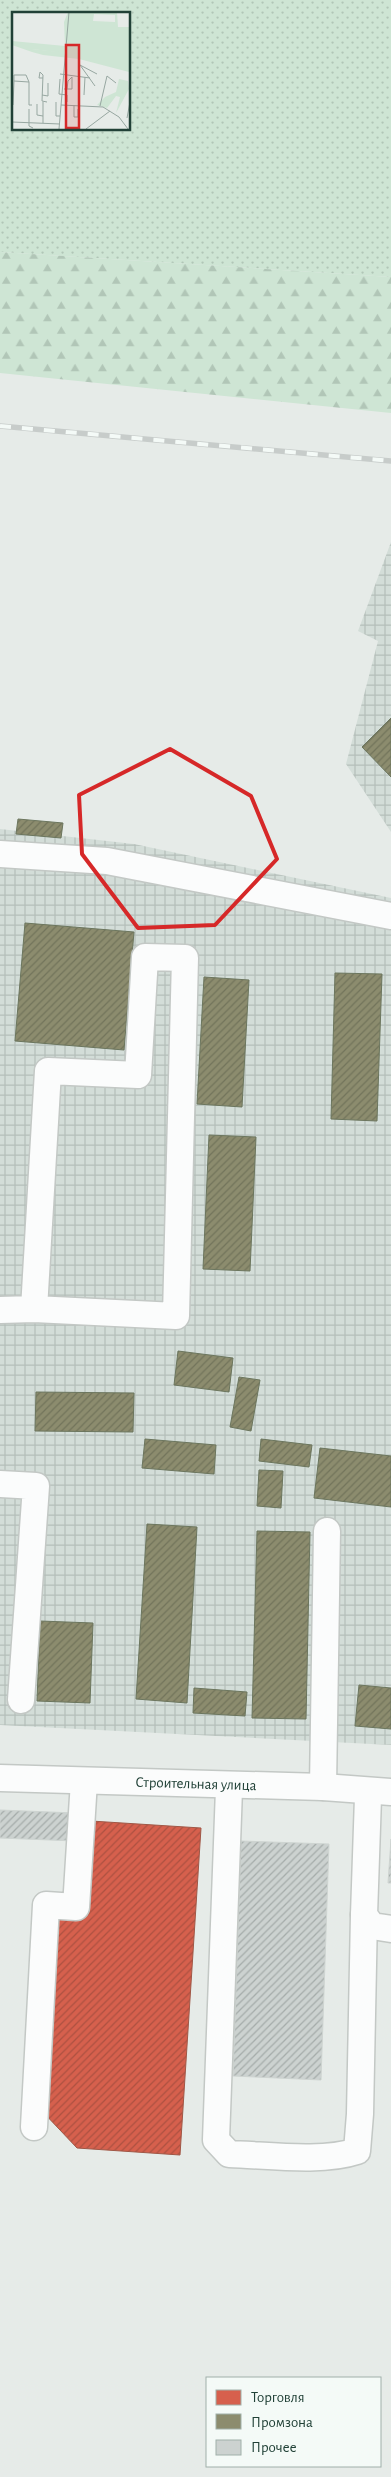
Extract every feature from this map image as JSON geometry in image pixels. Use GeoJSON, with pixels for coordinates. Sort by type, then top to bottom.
{"type":"FeatureCollection","features":[{"type":"Feature","properties":{"kind":"street"},"geometry":{"type":"LineString","coordinates":[[0,854],[107,861],[391,916]]}},
{"type":"Feature","properties":{"kind":"street"},"geometry":{"type":"LineString","coordinates":[[0,1310],[176,1316],[185,958],[144,957],[138,1075],[48,1072],[34,1310]]}},
{"type":"Feature","properties":{"kind":"street"},"geometry":{"type":"LineString","coordinates":[[0,1484],[36,1486],[21,1700]]}},
{"type":"Feature","properties":{"kind":"street"},"geometry":{"type":"LineString","coordinates":[[323,1787],[327,1531]]}},
{"type":"Feature","properties":{"kind":"street","name":"Строительная улица"},"geometry":{"type":"LineString","coordinates":[[0,1778],[323,1787],[380,1794]]}},
{"type":"Feature","properties":{"kind":"street"},"geometry":{"type":"LineString","coordinates":[[34,2127],[46,1905],[76,1907],[84,1781]]}},
{"type":"Feature","properties":{"kind":"street"},"geometry":{"type":"LineString","coordinates":[[230,1788],[216,2140],[229,2154],[310,2156],[344,2155],[356,2151],[360,2114],[364,1915],[380,1794]]}},
{"type":"Feature","properties":{"kind":"street"},"geometry":{"type":"LineString","coordinates":[[364,1915],[372,1926],[391,1929]]}},
{"type":"Feature","properties":{"kind":"highlighted area"},"geometry":{"type":"Polygon","coordinates":[[[170,749],[251,796],[277,859],[215,925],[138,928],[82,854],[79,795],[170,749]]]}},
{"type":"Feature","properties":{"kind":"shaded area"},"geometry":{"type":"Polygon","coordinates":[[[391,542],[391,832],[346,764],[378,641],[358,631],[391,542]]]}},
{"type":"Feature","properties":{"kind":"shaded area"},"geometry":{"type":"Polygon","coordinates":[[[0,829],[134,844],[391,898],[391,1745],[0,1725],[0,829]]]}},
{"type":"Feature","properties":{"kind":"green space"},"geometry":{"type":"Polygon","coordinates":[[[0,0],[391,0],[391,277],[0,252],[0,0]]]}},
{"type":"Feature","properties":{"kind":"green space"},"geometry":{"type":"Polygon","coordinates":[[[0,252],[391,277],[391,413],[0,373],[0,252]]]}},
{"type":"Feature","properties":{"kind":"building: Торговля"},"geometry":{"type":"Polygon","coordinates":[[[91,1821],[201,1828],[180,2155],[77,2148],[42,2111],[55,1910],[85,1912],[91,1821]]]}},
{"type":"Feature","properties":{"kind":"building: Промзона"},"geometry":{"type":"Polygon","coordinates":[[[391,718],[391,777],[362,747],[391,718]]]}},
{"type":"Feature","properties":{"kind":"building: Промзона"},"geometry":{"type":"Polygon","coordinates":[[[18,819],[63,823],[61,838],[16,834],[18,819]]]}},
{"type":"Feature","properties":{"kind":"building: Промзона"},"geometry":{"type":"Polygon","coordinates":[[[25,923],[134,932],[124,1050],[15,1041],[25,923]]]}},
{"type":"Feature","properties":{"kind":"building: Промзона"},"geometry":{"type":"Polygon","coordinates":[[[335,973],[382,974],[377,1121],[331,1119],[335,973]]]}},
{"type":"Feature","properties":{"kind":"building: Промзона"},"geometry":{"type":"Polygon","coordinates":[[[204,977],[249,980],[242,1107],[197,1104],[204,977]]]}},
{"type":"Feature","properties":{"kind":"building: Промзона"},"geometry":{"type":"Polygon","coordinates":[[[209,1135],[256,1137],[250,1271],[203,1269],[209,1135]]]}},
{"type":"Feature","properties":{"kind":"building: Промзона"},"geometry":{"type":"Polygon","coordinates":[[[178,1351],[233,1358],[229,1392],[174,1385],[178,1351]]]}},
{"type":"Feature","properties":{"kind":"building: Промзона"},"geometry":{"type":"Polygon","coordinates":[[[239,1377],[260,1380],[251,1431],[230,1427],[239,1377]]]}},
{"type":"Feature","properties":{"kind":"building: Промзона"},"geometry":{"type":"Polygon","coordinates":[[[36,1392],[134,1393],[133,1432],[35,1431],[36,1392]]]}},
{"type":"Feature","properties":{"kind":"building: Промзона"},"geometry":{"type":"Polygon","coordinates":[[[145,1439],[216,1445],[214,1474],[142,1468],[145,1439]]]}},
{"type":"Feature","properties":{"kind":"building: Промзона"},"geometry":{"type":"Polygon","coordinates":[[[261,1439],[312,1445],[309,1467],[259,1461],[261,1439]]]}},
{"type":"Feature","properties":{"kind":"building: Промзона"},"geometry":{"type":"Polygon","coordinates":[[[320,1448],[391,1456],[391,1507],[314,1498],[320,1448]]]}},
{"type":"Feature","properties":{"kind":"building: Промзона"},"geometry":{"type":"Polygon","coordinates":[[[259,1470],[283,1471],[281,1508],[257,1506],[259,1470]]]}},
{"type":"Feature","properties":{"kind":"building: Промзона"},"geometry":{"type":"Polygon","coordinates":[[[147,1524],[197,1527],[187,1703],[136,1699],[147,1524]]]}},
{"type":"Feature","properties":{"kind":"building: Промзона"},"geometry":{"type":"Polygon","coordinates":[[[257,1531],[310,1532],[306,1719],[252,1718],[257,1531]]]}},
{"type":"Feature","properties":{"kind":"building: Промзона"},"geometry":{"type":"Polygon","coordinates":[[[40,1621],[93,1623],[90,1703],[37,1701],[40,1621]]]}},
{"type":"Feature","properties":{"kind":"building: Промзона"},"geometry":{"type":"Polygon","coordinates":[[[359,1685],[391,1688],[391,1729],[355,1726],[359,1685]]]}},
{"type":"Feature","properties":{"kind":"building: Промзона"},"geometry":{"type":"Polygon","coordinates":[[[194,1688],[247,1692],[245,1716],[193,1713],[194,1688]]]}},
{"type":"Feature","properties":{"kind":"building: Прочее"},"geometry":{"type":"Polygon","coordinates":[[[0,1810],[75,1813],[75,1841],[0,1838],[0,1810]]]}},
{"type":"Feature","properties":{"kind":"building: Прочее"},"geometry":{"type":"Polygon","coordinates":[[[391,1839],[391,1883],[388,1883],[391,1839]]]}},
{"type":"Feature","properties":{"kind":"building: Прочее"},"geometry":{"type":"Polygon","coordinates":[[[241,1841],[329,1844],[321,2080],[233,2076],[241,1841]]]}},
{"type":"Feature","properties":{"kind":"railway"},"geometry":{"type":"LineString","coordinates":[[0,426],[391,461]]}}]}
